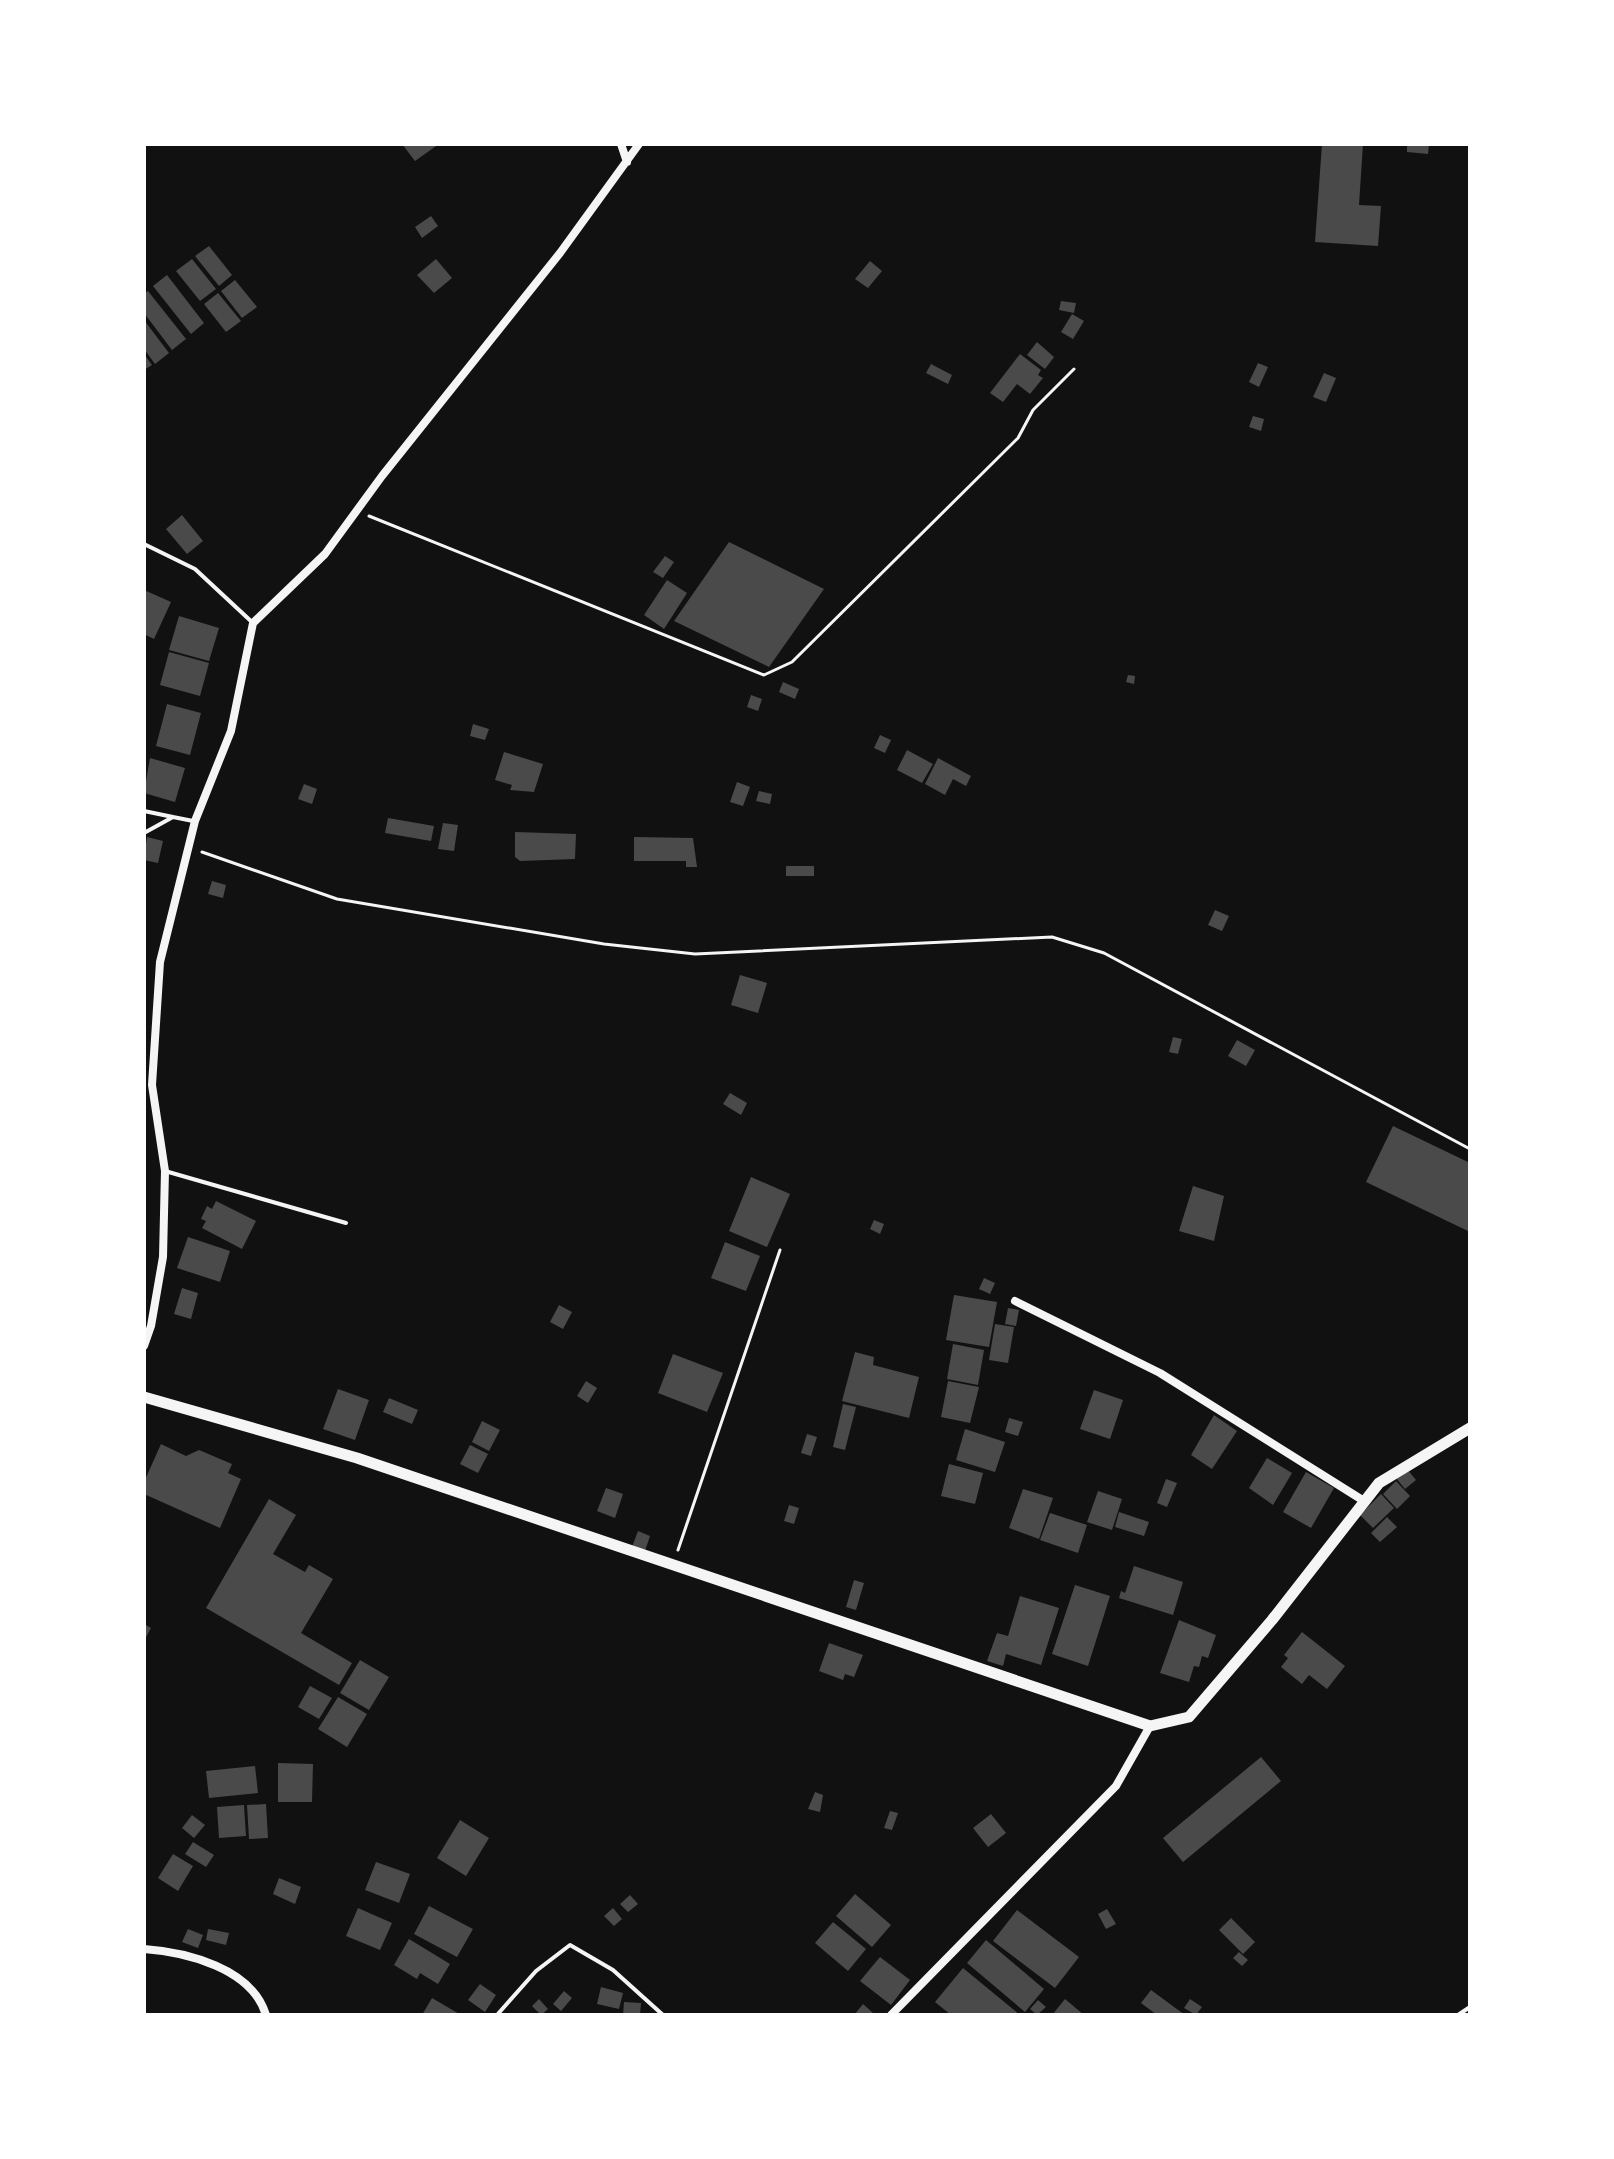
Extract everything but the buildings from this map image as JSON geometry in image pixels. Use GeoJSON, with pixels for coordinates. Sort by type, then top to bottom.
{"type":"FeatureCollection","features":[{"type":"Feature","properties":{"kind":"street"},"geometry":{"type":"LineString","coordinates":[[621,144],[627,162]]}},
{"type":"Feature","properties":{"kind":"street"},"geometry":{"type":"LineString","coordinates":[[144,1346],[151,1326],[163,1257],[165,1171],[152,1085],[160,962],[195,821],[231,731],[253,623],[325,554],[639,144]]}},
{"type":"Feature","properties":{"kind":"street"},"geometry":{"type":"LineString","coordinates":[[1015,1301],[1160,1373],[1364,1501]]}},
{"type":"Feature","properties":{"kind":"street"},"geometry":{"type":"LineString","coordinates":[[144,1397],[357,1458],[672,1567],[923,1647],[1150,1726],[1189,1717],[1272,1620],[1379,1483],[1470,1428]]}},
{"type":"Feature","properties":{"kind":"street"},"geometry":{"type":"LineString","coordinates":[[891,2015],[1116,1786],[1150,1726]]}},
{"type":"Feature","properties":{"kind":"street"},"geometry":{"type":"LineString","coordinates":[[144,1949],[206,1960],[233,1974],[264,2006],[266,2015]]}},
{"type":"Feature","properties":{"kind":"lane"},"geometry":{"type":"LineString","coordinates":[[144,544],[195,569],[253,623]]}},
{"type":"Feature","properties":{"kind":"lane"},"geometry":{"type":"LineString","coordinates":[[144,811],[195,821]]}},
{"type":"Feature","properties":{"kind":"lane"},"geometry":{"type":"LineString","coordinates":[[144,833],[173,817]]}},
{"type":"Feature","properties":{"kind":"lane"},"geometry":{"type":"LineString","coordinates":[[165,1171],[346,1223]]}},
{"type":"Feature","properties":{"kind":"lane"},"geometry":{"type":"LineString","coordinates":[[497,2015],[536,1971],[570,1945],[613,1970],[663,2015]]}},
{"type":"Feature","properties":{"kind":"lane"},"geometry":{"type":"LineString","coordinates":[[1458,2015],[1470,2007]]}},
{"type":"Feature","properties":{"kind":"path"},"geometry":{"type":"LineString","coordinates":[[358,510],[597,606],[678,643],[764,675],[792,662],[1018,438],[1033,410],[1074,369]]}},
{"type":"Feature","properties":{"kind":"path"},"geometry":{"type":"LineString","coordinates":[[188,847],[337,899],[604,944],[695,954],[1052,937],[1104,953],[1470,1149]]}},
{"type":"Feature","properties":{"kind":"path"},"geometry":{"type":"LineString","coordinates":[[672,1567],[780,1250]]}}]}
